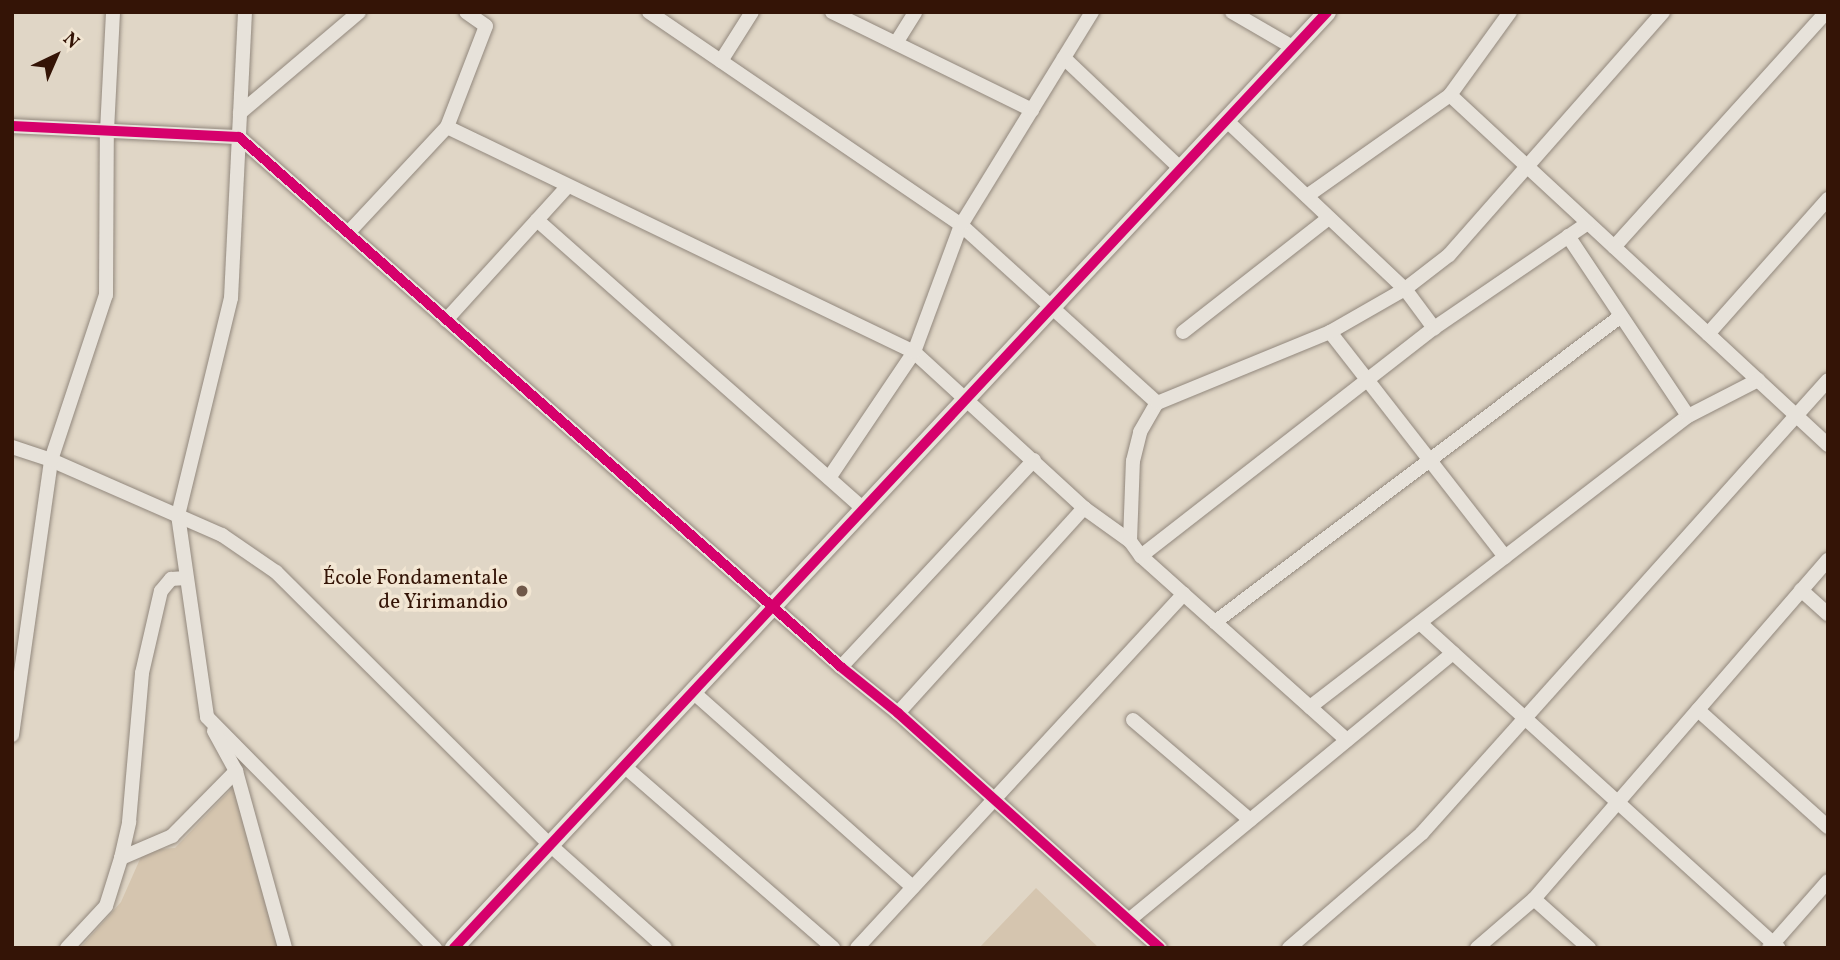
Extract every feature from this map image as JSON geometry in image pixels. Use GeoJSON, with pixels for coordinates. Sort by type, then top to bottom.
{"type":"FeatureCollection","features":[{"type":"Feature","properties":{"kind":"street"},"geometry":{"type":"LineString","coordinates":[[12,735],[51,460],[106,295],[107,131],[113,12]]}},
{"type":"Feature","properties":{"kind":"street"},"geometry":{"type":"LineString","coordinates":[[245,12],[231,298],[178,515],[206,717],[236,771],[285,948]]}},
{"type":"Feature","properties":{"kind":"street"},"geometry":{"type":"LineString","coordinates":[[240,113],[359,12]]}},
{"type":"Feature","properties":{"kind":"street"},"geometry":{"type":"LineString","coordinates":[[348,233],[447,127],[486,26],[466,12]]}},
{"type":"Feature","properties":{"kind":"street"},"geometry":{"type":"LineString","coordinates":[[649,12],[961,225],[1050,309],[1157,403]]}},
{"type":"Feature","properties":{"kind":"street"},"geometry":{"type":"LineString","coordinates":[[721,61],[752,12]]}},
{"type":"Feature","properties":{"kind":"street"},"geometry":{"type":"LineString","coordinates":[[832,12],[1032,110]]}},
{"type":"Feature","properties":{"kind":"street"},"geometry":{"type":"LineString","coordinates":[[896,43],[915,12]]}},
{"type":"Feature","properties":{"kind":"street"},"geometry":{"type":"LineString","coordinates":[[829,478],[915,352],[961,225],[1092,12]]}},
{"type":"Feature","properties":{"kind":"street"},"geometry":{"type":"LineString","coordinates":[[1233,12],[1294,48]]}},
{"type":"Feature","properties":{"kind":"street"},"geometry":{"type":"LineString","coordinates":[[455,948],[1327,12]]}},
{"type":"Feature","properties":{"kind":"street"},"geometry":{"type":"LineString","coordinates":[[1307,196],[1450,95],[1510,12]]}},
{"type":"Feature","properties":{"kind":"street"},"geometry":{"type":"LineString","coordinates":[[1130,541],[1133,461],[1140,432],[1157,403],[1330,332],[1405,289],[1449,255],[1663,12]]}},
{"type":"Feature","properties":{"kind":"street"},"geometry":{"type":"LineString","coordinates":[[1614,247],[1826,12]]}},
{"type":"Feature","properties":{"kind":"street"},"geometry":{"type":"LineString","coordinates":[[1064,58],[1181,169]]}},
{"type":"Feature","properties":{"kind":"street"},"geometry":{"type":"LineString","coordinates":[[1450,95],[1828,445]]}},
{"type":"Feature","properties":{"kind":"street"},"geometry":{"type":"LineString","coordinates":[[1226,120],[1405,289],[1434,328]]}},
{"type":"Feature","properties":{"kind":"street"},"geometry":{"type":"LineString","coordinates":[[12,126],[239,137],[772,607],[898,713],[1160,948]]}},
{"type":"Feature","properties":{"kind":"street"},"geometry":{"type":"LineString","coordinates":[[447,127],[915,352],[1084,508],[1130,541],[1141,556],[1347,740]]}},
{"type":"Feature","properties":{"kind":"street"},"geometry":{"type":"LineString","coordinates":[[446,320],[568,186]]}},
{"type":"Feature","properties":{"kind":"street"},"geometry":{"type":"LineString","coordinates":[[1707,334],[1828,199]]}},
{"type":"Feature","properties":{"kind":"street"},"geometry":{"type":"LineString","coordinates":[[1183,332],[1329,218]]}},
{"type":"Feature","properties":{"kind":"street"},"geometry":{"type":"LineString","coordinates":[[537,220],[864,509]]}},
{"type":"Feature","properties":{"kind":"street"},"geometry":{"type":"LineString","coordinates":[[1141,556],[1434,328],[1588,223]]}},
{"type":"Feature","properties":{"kind":"street"},"geometry":{"type":"LineString","coordinates":[[1568,236],[1688,416]]}},
{"type":"Feature","properties":{"kind":"street"},"geometry":{"type":"LineString","coordinates":[[1216,622],[1621,316]]}},
{"type":"Feature","properties":{"kind":"street"},"geometry":{"type":"LineString","coordinates":[[1330,332],[1505,557]]}},
{"type":"Feature","properties":{"kind":"street"},"geometry":{"type":"LineString","coordinates":[[1311,707],[1688,416],[1758,380]]}},
{"type":"Feature","properties":{"kind":"street"},"geometry":{"type":"LineString","coordinates":[[1289,948],[1422,833],[1828,380]]}},
{"type":"Feature","properties":{"kind":"street"},"geometry":{"type":"LineString","coordinates":[[12,447],[51,460],[222,535],[276,572],[550,845],[665,948]]}},
{"type":"Feature","properties":{"kind":"street"},"geometry":{"type":"LineString","coordinates":[[841,667],[1034,460]]}},
{"type":"Feature","properties":{"kind":"street"},"geometry":{"type":"LineString","coordinates":[[898,713],[1084,508]]}},
{"type":"Feature","properties":{"kind":"street"},"geometry":{"type":"LineString","coordinates":[[1476,948],[1534,899],[1828,559]]}},
{"type":"Feature","properties":{"kind":"street"},"geometry":{"type":"LineString","coordinates":[[69,947],[106,906],[129,822],[142,673],[161,591],[171,579],[186,578]]}},
{"type":"Feature","properties":{"kind":"street"},"geometry":{"type":"LineString","coordinates":[[1801,590],[1828,614]]}},
{"type":"Feature","properties":{"kind":"street"},"geometry":{"type":"LineString","coordinates":[[857,948],[1184,594]]}},
{"type":"Feature","properties":{"kind":"street"},"geometry":{"type":"LineString","coordinates":[[1420,623],[1773,946],[1828,881]]}},
{"type":"Feature","properties":{"kind":"street"},"geometry":{"type":"LineString","coordinates":[[1129,920],[1453,653]]}},
{"type":"Feature","properties":{"kind":"street"},"geometry":{"type":"LineString","coordinates":[[693,692],[913,887]]}},
{"type":"Feature","properties":{"kind":"street"},"geometry":{"type":"LineString","coordinates":[[1698,710],[1828,827]]}},
{"type":"Feature","properties":{"kind":"street"},"geometry":{"type":"LineString","coordinates":[[206,717],[435,948]]}},
{"type":"Feature","properties":{"kind":"street"},"geometry":{"type":"LineString","coordinates":[[1133,720],[1250,820]]}},
{"type":"Feature","properties":{"kind":"street"},"geometry":{"type":"LineString","coordinates":[[624,766],[833,948]]}},
{"type":"Feature","properties":{"kind":"street"},"geometry":{"type":"LineString","coordinates":[[121,858],[172,836],[236,771]]}},
{"type":"Feature","properties":{"kind":"street"},"geometry":{"type":"LineString","coordinates":[[1534,899],[1589,948]]}},
{"type":"Feature","properties":{"kind":"shaded area"},"geometry":{"type":"Polygon","coordinates":[[[235,785],[281,948],[81,947],[121,902],[144,850],[175,848],[235,785]]]}},
{"type":"Feature","properties":{"kind":"shaded area"},"geometry":{"type":"Polygon","coordinates":[[[1036,888],[1099,948],[979,948],[1036,888]]]}},
{"type":"Feature","properties":{"kind":"cycle path"},"geometry":{"type":"LineString","coordinates":[[454,948],[1327,12]]}},
{"type":"Feature","properties":{"kind":"cycle path"},"geometry":{"type":"LineString","coordinates":[[12,126],[239,137],[841,667],[898,713],[1160,948]]}},
{"type":"Feature","properties":{"kind":"place","name":"École Fondamentale de Yirimandio"},"geometry":{"type":"Point","coordinates":[522,591]}}]}
